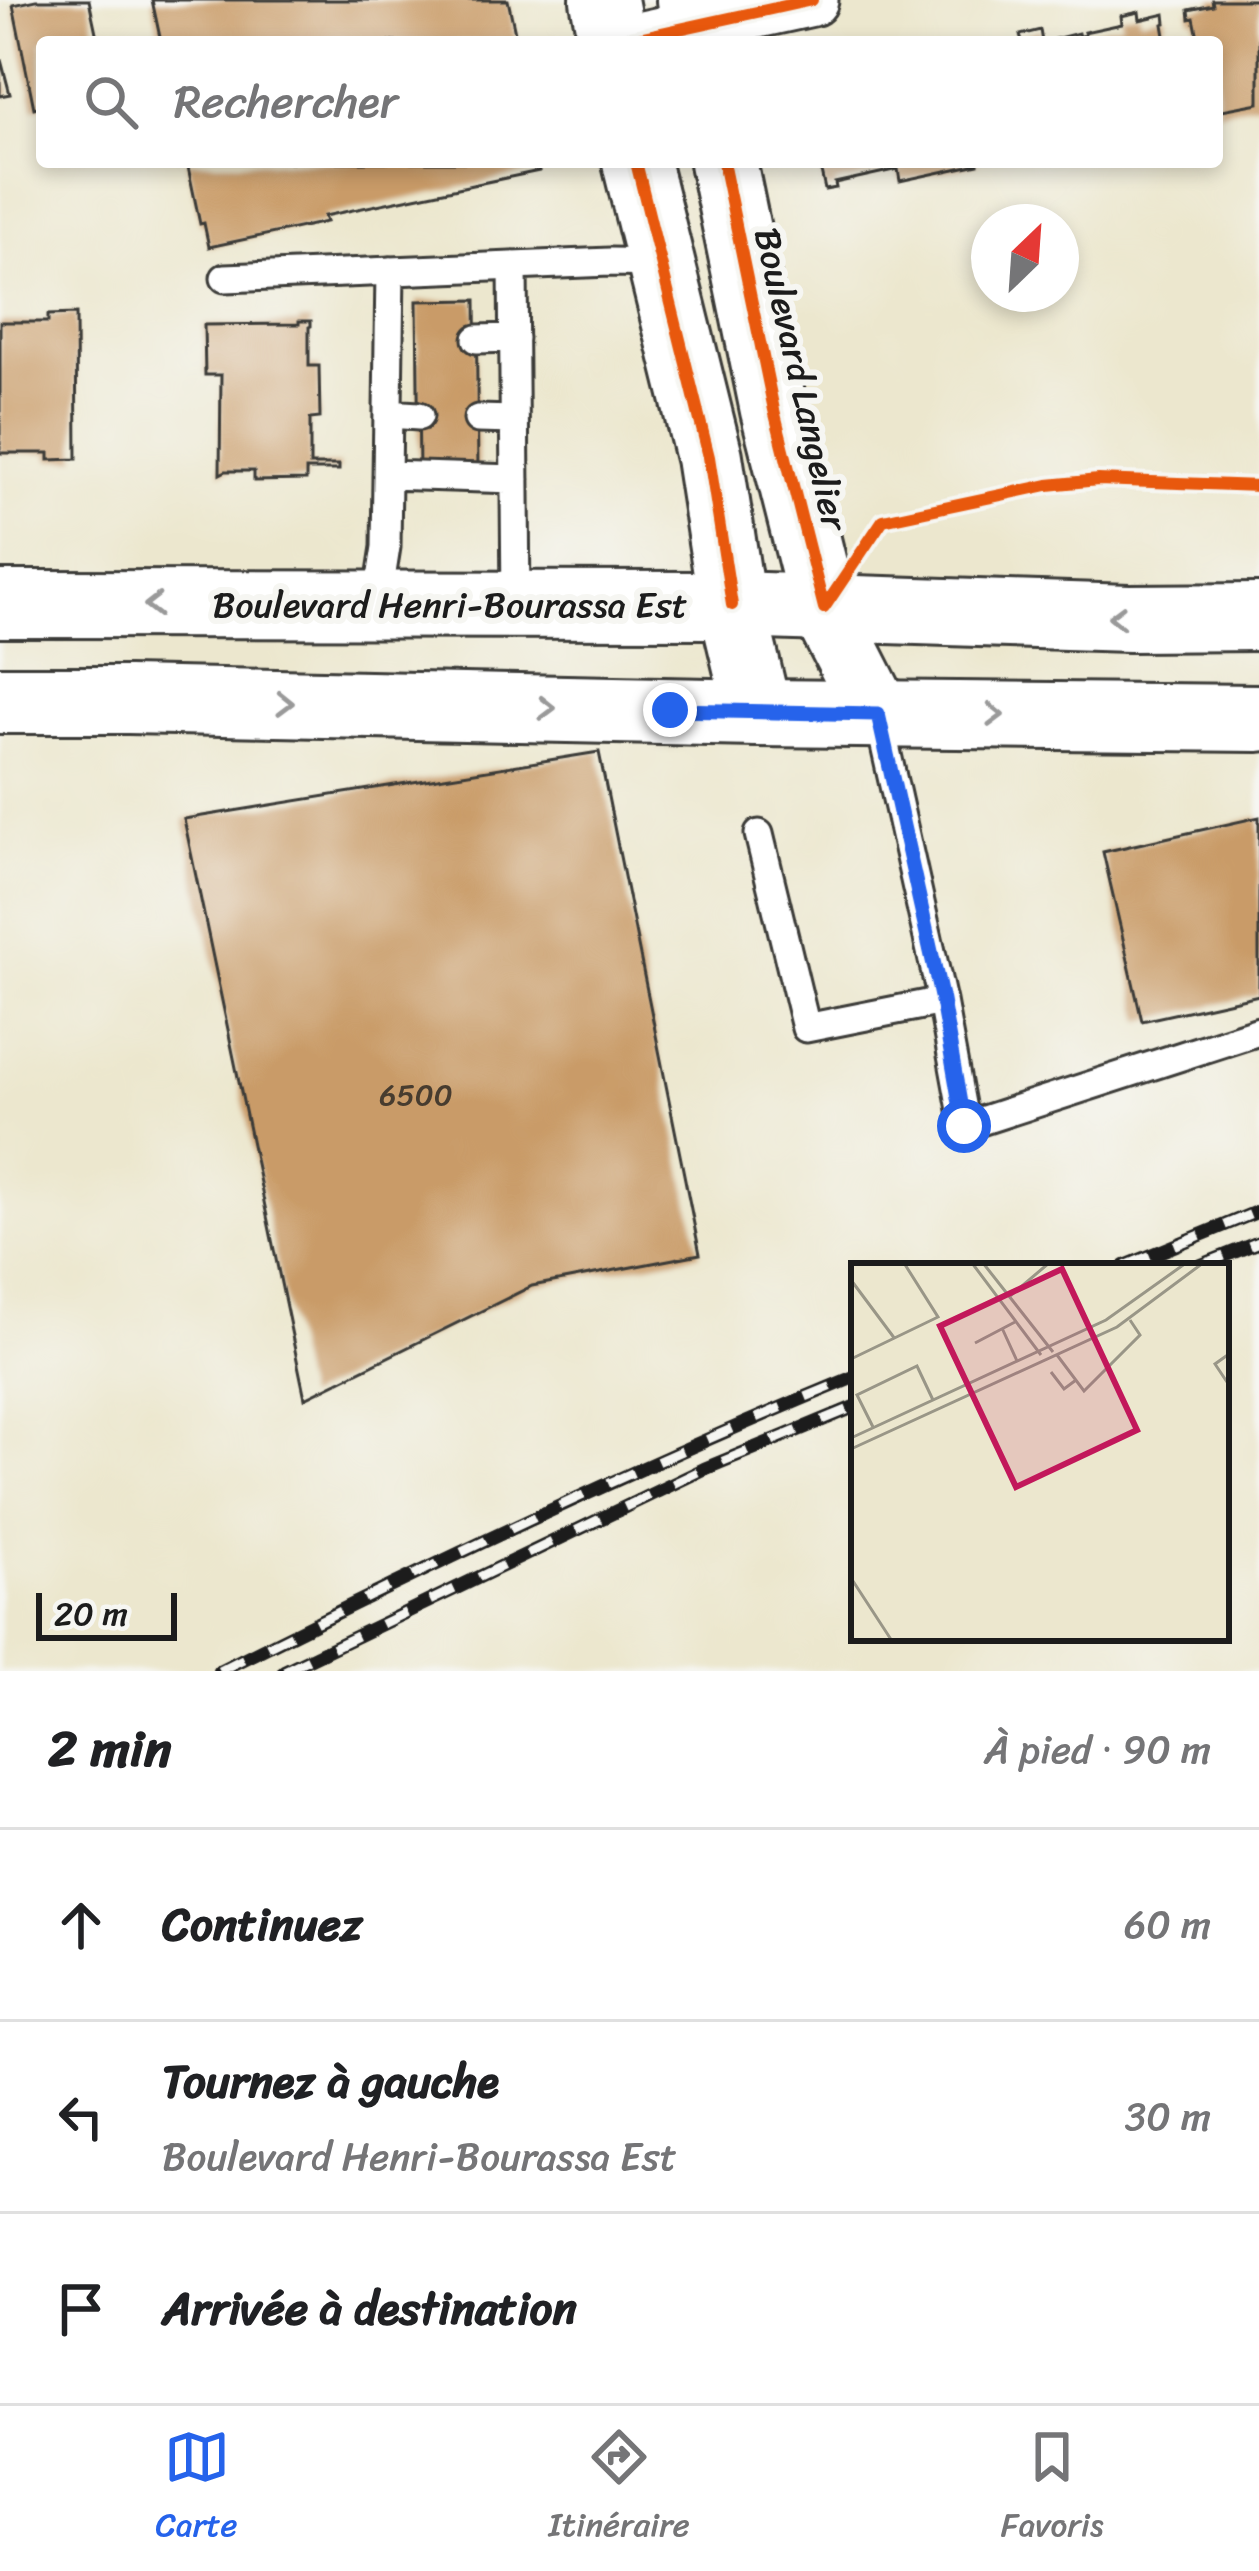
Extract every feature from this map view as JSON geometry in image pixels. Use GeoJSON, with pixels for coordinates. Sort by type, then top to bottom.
{"type":"FeatureCollection","features":[{"type":"Feature","properties":{"kind":"main road"},"geometry":{"type":"LineString","coordinates":[[604,0],[614,36]]}},
{"type":"Feature","properties":{"kind":"main road"},"geometry":{"type":"LineString","coordinates":[[637,168],[709,457],[732,605],[758,713]]}},
{"type":"Feature","properties":{"kind":"main road","name":"Boulevard Langelier"},"geometry":{"type":"LineString","coordinates":[[724,168],[774,410],[824,608],[878,714]]}},
{"type":"Feature","properties":{"kind":"main road","name":"Boulevard Henri-Bourassa Est"},"geometry":{"type":"LineString","coordinates":[[0,604],[732,605],[1259,617]]}},
{"type":"Feature","properties":{"kind":"main road"},"geometry":{"type":"LineString","coordinates":[[0,700],[1259,718]]}},
{"type":"Feature","properties":{"kind":"street"},"geometry":{"type":"LineString","coordinates":[[641,36],[812,0]]}},
{"type":"Feature","properties":{"kind":"lane"},"geometry":{"type":"LineString","coordinates":[[225,278],[661,263]]}},
{"type":"Feature","properties":{"kind":"lane"},"geometry":{"type":"LineString","coordinates":[[513,266],[516,605]]}},
{"type":"Feature","properties":{"kind":"lane"},"geometry":{"type":"LineString","coordinates":[[377,605],[386,547],[390,271]]}},
{"type":"Feature","properties":{"kind":"lane"},"geometry":{"type":"LineString","coordinates":[[389,338],[418,338]]}},
{"type":"Feature","properties":{"kind":"lane"},"geometry":{"type":"LineString","coordinates":[[477,339],[514,338]]}},
{"type":"Feature","properties":{"kind":"lane"},"geometry":{"type":"LineString","coordinates":[[388,414],[419,416]]}},
{"type":"Feature","properties":{"kind":"lane"},"geometry":{"type":"LineString","coordinates":[[478,418],[514,420]]}},
{"type":"Feature","properties":{"kind":"lane"},"geometry":{"type":"LineString","coordinates":[[387,475],[515,479]]}},
{"type":"Feature","properties":{"kind":"lane"},"geometry":{"type":"LineString","coordinates":[[878,714],[942,1001],[964,1126],[1259,1031]]}},
{"type":"Feature","properties":{"kind":"lane"},"geometry":{"type":"LineString","coordinates":[[759,833],[806,1028],[942,1001]]}},
{"type":"Feature","properties":{"kind":"building"},"geometry":{"type":"Polygon","coordinates":[[[89,0],[97,36],[36,36],[34,108],[13,5],[89,0]]]}},
{"type":"Feature","properties":{"kind":"building"},"geometry":{"type":"Polygon","coordinates":[[[152,0],[508,0],[516,36],[160,36],[152,0]]]}},
{"type":"Feature","properties":{"kind":"building"},"geometry":{"type":"Polygon","coordinates":[[[1212,0],[1259,0],[1259,103],[1223,110],[1223,36],[1198,36],[1189,10],[1213,5],[1212,0]]]}},
{"type":"Feature","properties":{"kind":"building"},"geometry":{"type":"Polygon","coordinates":[[[1139,12],[1140,20],[1165,14],[1165,36],[1082,36],[1122,24],[1121,16],[1139,12]]]}},
{"type":"Feature","properties":{"kind":"building"},"geometry":{"type":"Polygon","coordinates":[[[0,56],[10,94],[0,96],[0,56]]]}},
{"type":"Feature","properties":{"kind":"building"},"geometry":{"type":"Polygon","coordinates":[[[188,168],[539,171],[324,216],[326,222],[209,247],[204,223],[200,224],[188,168]]]}},
{"type":"Feature","properties":{"kind":"building"},"geometry":{"type":"Polygon","coordinates":[[[820,168],[960,168],[900,181],[898,169],[835,183],[836,188],[825,190],[820,168]]]}},
{"type":"Feature","properties":{"kind":"building"},"geometry":{"type":"Polygon","coordinates":[[[476,300],[478,470],[419,471],[417,301],[476,300]]]}},
{"type":"Feature","properties":{"kind":"building"},"geometry":{"type":"Polygon","coordinates":[[[76,314],[77,459],[49,460],[49,453],[0,453],[0,322],[48,322],[48,315],[76,314]]]}},
{"type":"Feature","properties":{"kind":"building"},"geometry":{"type":"Polygon","coordinates":[[[311,321],[309,366],[319,366],[320,418],[310,419],[310,465],[339,465],[339,470],[306,470],[306,480],[254,481],[254,471],[220,474],[221,375],[205,375],[204,325],[311,321]]]}},
{"type":"Feature","properties":{"kind":"building"},"geometry":{"type":"Polygon","coordinates":[[[599,752],[700,1254],[532,1286],[305,1398],[184,819],[599,752]]]}},
{"type":"Feature","properties":{"kind":"building"},"geometry":{"type":"Polygon","coordinates":[[[1259,817],[1259,995],[1142,1021],[1103,852],[1259,817]]]}},
{"type":"Feature","properties":{"kind":"railway"},"geometry":{"type":"LineString","coordinates":[[1132,1263],[1259,1211]]}},
{"type":"Feature","properties":{"kind":"railway"},"geometry":{"type":"LineString","coordinates":[[1206,1263],[1259,1242]]}},
{"type":"Feature","properties":{"kind":"railway"},"geometry":{"type":"LineString","coordinates":[[219,1671],[534,1518],[851,1378]]}},
{"type":"Feature","properties":{"kind":"railway"},"geometry":{"type":"LineString","coordinates":[[284,1671],[704,1469],[851,1408]]}},
{"type":"Feature","properties":{"kind":"cycle path"},"geometry":{"type":"LineString","coordinates":[[647,36],[812,0]]}},
{"type":"Feature","properties":{"kind":"cycle path"},"geometry":{"type":"LineString","coordinates":[[637,168],[709,457],[732,605]]}},
{"type":"Feature","properties":{"kind":"cycle path"},"geometry":{"type":"LineString","coordinates":[[724,168],[774,410],[824,608]]}},
{"type":"Feature","properties":{"kind":"cycle path"},"geometry":{"type":"LineString","coordinates":[[824,608],[883,520],[1048,485],[1098,480],[1259,486]]}},
{"type":"Feature","properties":{"kind":"route"},"geometry":{"type":"LineString","coordinates":[[670,710],[878,714],[942,1001],[964,1126]]}}]}
